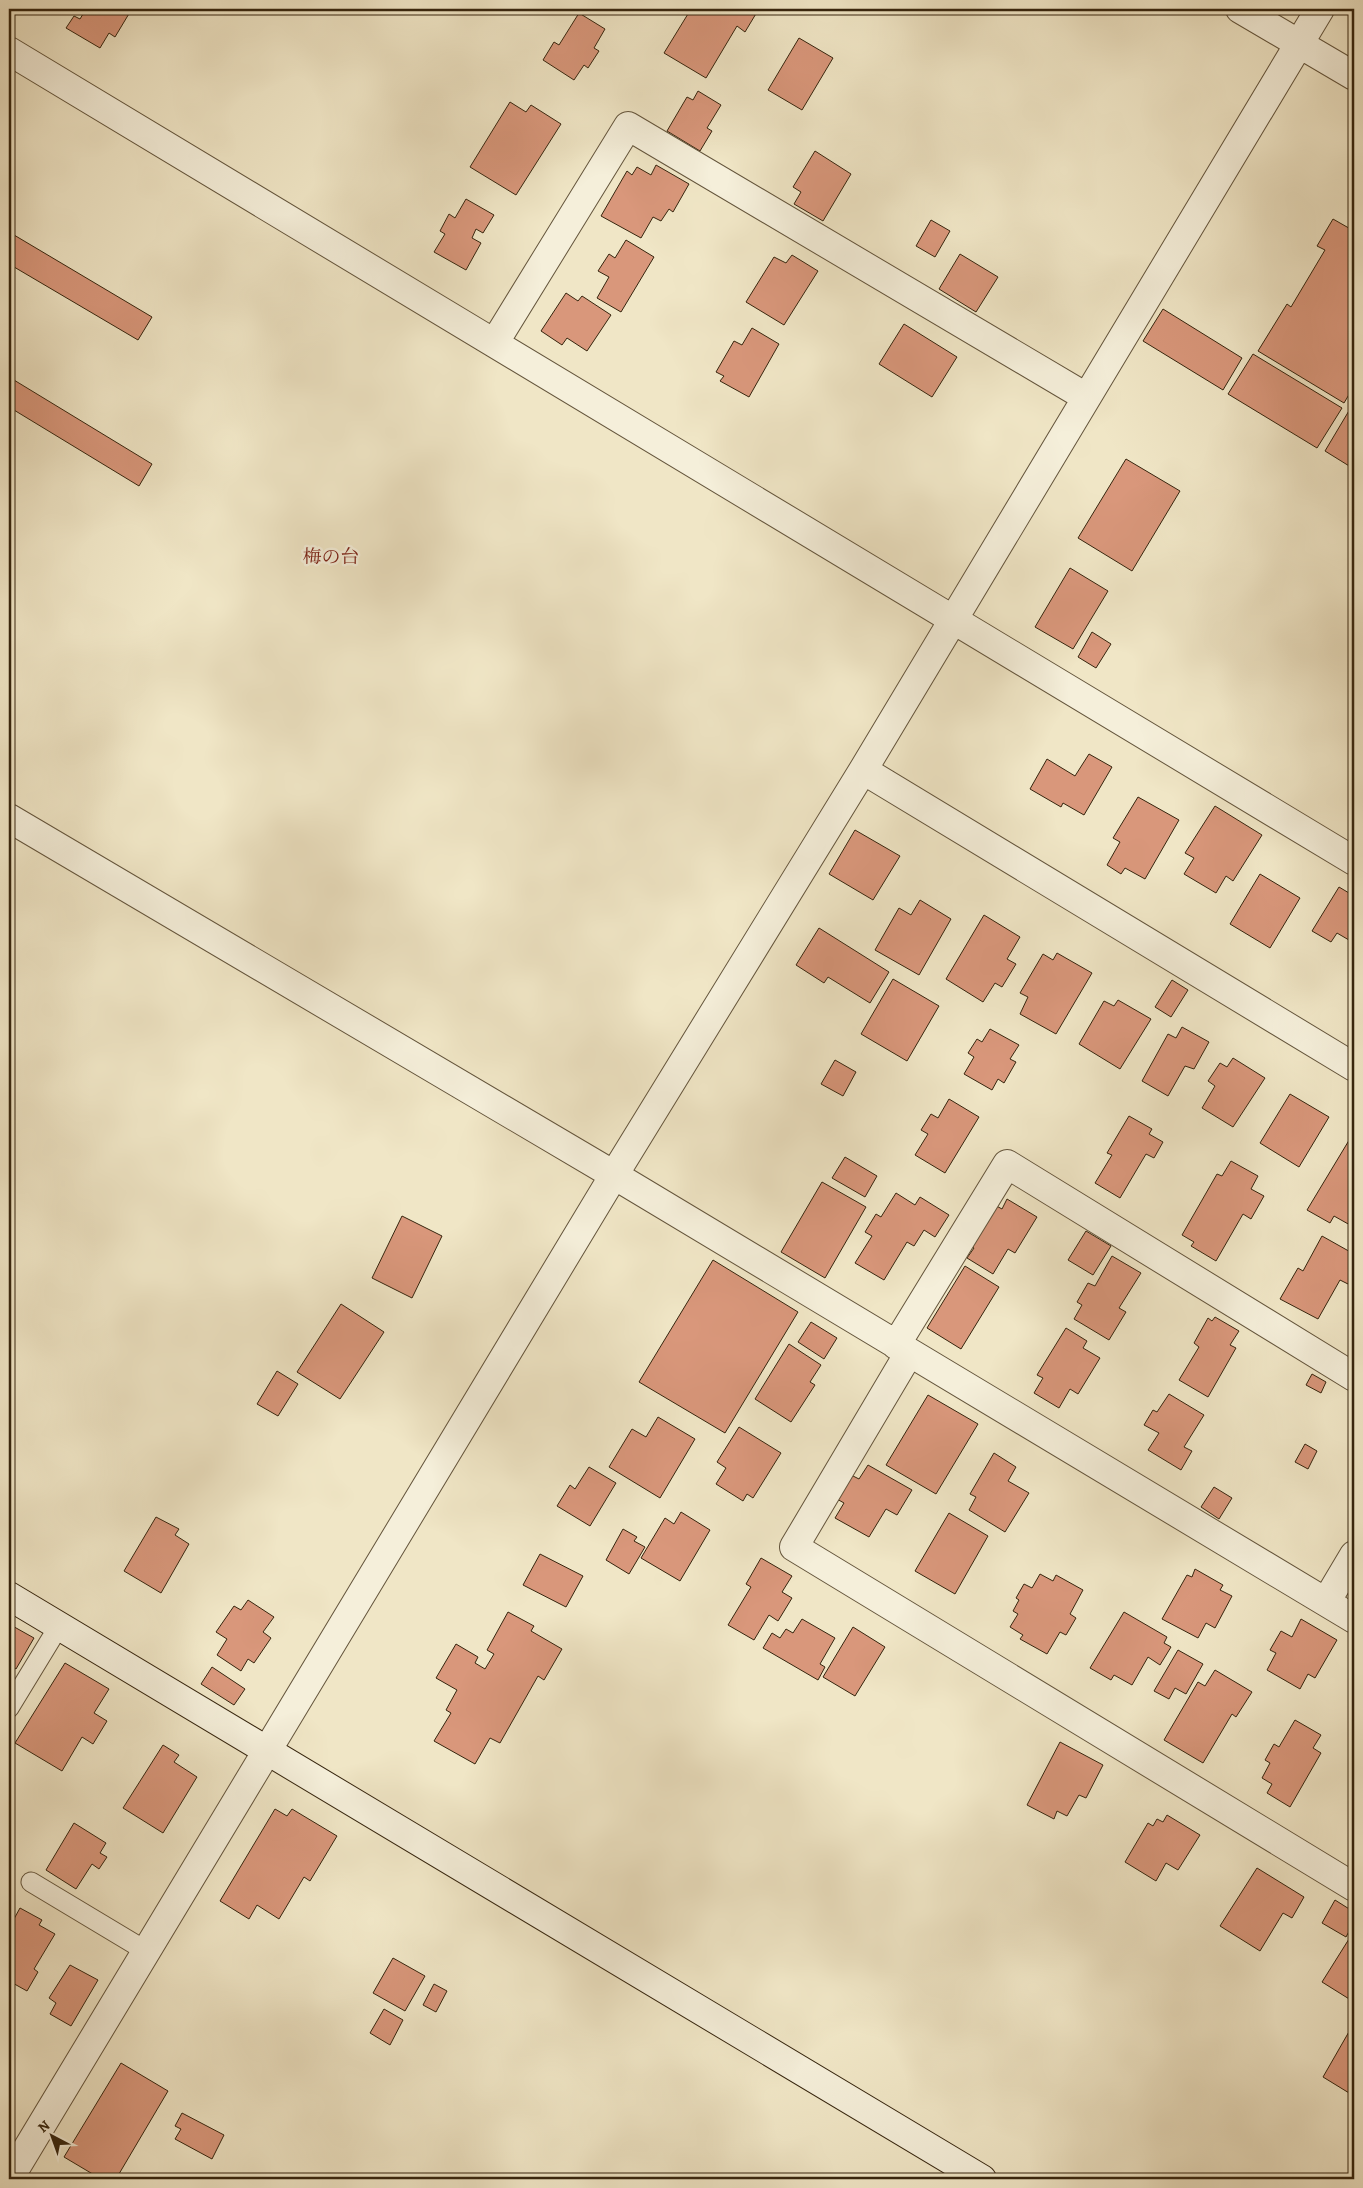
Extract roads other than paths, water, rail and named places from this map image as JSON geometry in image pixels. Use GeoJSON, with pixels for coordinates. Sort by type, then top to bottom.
{"type":"FeatureCollection","features":[{"type":"Feature","properties":{"kind":"street"},"geometry":{"type":"LineString","coordinates":[[1240,9],[1354,76]]}},
{"type":"Feature","properties":{"kind":"street"},"geometry":{"type":"LineString","coordinates":[[9,2179],[614,1176],[863,770],[1320,9]]}},
{"type":"Feature","properties":{"kind":"street"},"geometry":{"type":"LineString","coordinates":[[9,51],[954,618],[1354,861]]}},
{"type":"Feature","properties":{"kind":"street"},"geometry":{"type":"LineString","coordinates":[[495,342],[628,126],[1086,397]]}},
{"type":"Feature","properties":{"kind":"street"},"geometry":{"type":"LineString","coordinates":[[863,770],[1354,1067]]}},
{"type":"Feature","properties":{"kind":"street"},"geometry":{"type":"LineString","coordinates":[[9,818],[614,1176],[1354,1619]]}},
{"type":"Feature","properties":{"kind":"street"},"geometry":{"type":"LineString","coordinates":[[1354,1377],[1007,1164],[902,1349],[794,1547],[1354,1887]]}},
{"type":"Feature","properties":{"kind":"street"},"geometry":{"type":"LineString","coordinates":[[1326,1602],[1354,1555]]}},
{"type":"Feature","properties":{"kind":"street"},"geometry":{"type":"LineString","coordinates":[[9,1596],[982,2179]]}},
{"type":"Feature","properties":{"kind":"lane"},"geometry":{"type":"LineString","coordinates":[[9,1708],[59,1626]]}},
{"type":"Feature","properties":{"kind":"lane"},"geometry":{"type":"LineString","coordinates":[[31,1882],[146,1951]]}},
{"type":"Feature","properties":{"kind":"district","name":"梅の台"},"geometry":{"type":"Point","coordinates":[331,557]}}]}
